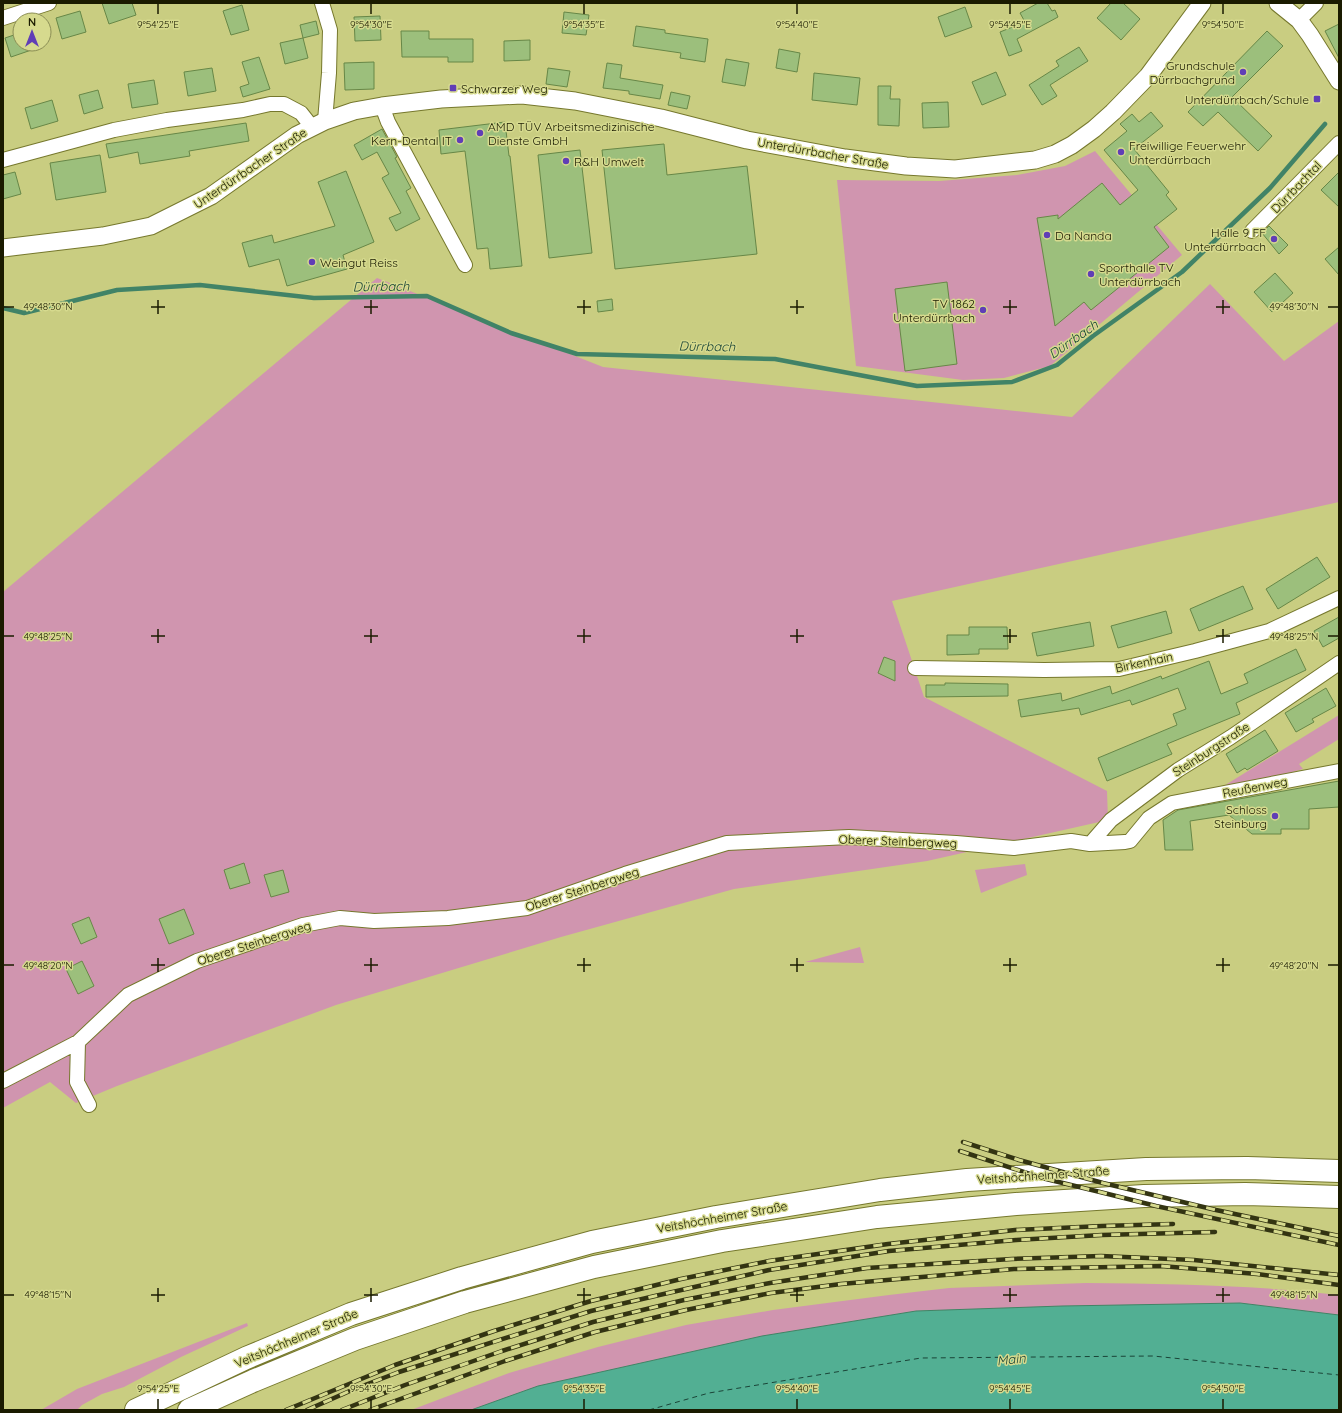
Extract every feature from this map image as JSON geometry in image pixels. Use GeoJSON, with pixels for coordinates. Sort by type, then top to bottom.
{"type":"FeatureCollection","features":[{"type":"Feature","properties":{"kind":"highway","name":"Veitshöchheimer Straße"},"geometry":{"type":"LineString","coordinates":[[136,1410],[246,1358],[351,1314],[462,1278],[592,1242],[716,1217],[880,1190],[967,1180],[1146,1168],[1247,1168],[1339,1171]]}},
{"type":"Feature","properties":{"kind":"highway","name":"Veitshöchheimer Straße"},"geometry":{"type":"LineString","coordinates":[[189,1410],[253,1381],[355,1340],[464,1302],[594,1267],[722,1241],[877,1217],[1016,1204],[1152,1196],[1245,1194],[1339,1197]]}},
{"type":"Feature","properties":{"kind":"street"},"geometry":{"type":"LineString","coordinates":[[3,18],[49,3]]}},
{"type":"Feature","properties":{"kind":"street"},"geometry":{"type":"LineString","coordinates":[[318,124],[329,73],[330,30],[322,3]]}},
{"type":"Feature","properties":{"kind":"street","name":"Unterdürrbacher Straße"},"geometry":{"type":"LineString","coordinates":[[3,248],[103,236],[151,226],[211,196],[297,135],[318,124],[354,111],[441,98],[522,95],[575,101],[661,118],[741,139],[845,158],[906,166],[955,169],[1035,160],[1055,154],[1075,143],[1094,129],[1127,98],[1148,76],[1202,3]]}},
{"type":"Feature","properties":{"kind":"street"},"geometry":{"type":"LineString","coordinates":[[1278,3],[1299,20],[1339,81]]}},
{"type":"Feature","properties":{"kind":"street"},"geometry":{"type":"LineString","coordinates":[[1299,20],[1316,3]]}},
{"type":"Feature","properties":{"kind":"street","name":"Unterdürrbacher Straße"},"geometry":{"type":"LineString","coordinates":[[3,160],[114,130],[167,120],[243,110],[270,104],[284,104],[318,124]]}},
{"type":"Feature","properties":{"kind":"street"},"geometry":{"type":"LineString","coordinates":[[382,106],[388,122],[465,265]]}},
{"type":"Feature","properties":{"kind":"street","name":"Dürrbachtal"},"geometry":{"type":"LineString","coordinates":[[1252,231],[1339,143]]}},
{"type":"Feature","properties":{"kind":"street","name":"Birkenhain"},"geometry":{"type":"LineString","coordinates":[[915,668],[1044,670],[1119,669],[1195,651],[1268,631],[1339,598]]}},
{"type":"Feature","properties":{"kind":"street","name":"Steinburgstraße"},"geometry":{"type":"LineString","coordinates":[[1090,844],[1111,820],[1178,770],[1231,738],[1339,663]]}},
{"type":"Feature","properties":{"kind":"street","name":"Reußenweg"},"geometry":{"type":"LineString","coordinates":[[1090,844],[1130,841],[1149,818],[1172,803],[1339,771]]}},
{"type":"Feature","properties":{"kind":"street","name":"Oberer Steinbergweg"},"geometry":{"type":"LineString","coordinates":[[3,1081],[78,1042],[128,995],[197,961],[303,924],[340,918],[374,920],[448,918],[526,908],[625,874],[727,842],[849,837],[956,842],[1014,848],[1071,841],[1090,844]]}},
{"type":"Feature","properties":{"kind":"street"},"geometry":{"type":"LineString","coordinates":[[78,1042],[77,1082],[89,1105]]}},
{"type":"Feature","properties":{"kind":"shaded area","name":"TV 1862 Unterdürrbach"},"geometry":{"type":"Polygon","coordinates":[[[1095,151],[1182,255],[1050,366],[1004,378],[963,380],[856,366],[837,180],[939,181],[1017,175],[1065,166],[1095,151]]]}},
{"type":"Feature","properties":{"kind":"shaded area"},"geometry":{"type":"Polygon","coordinates":[[[377,278],[603,367],[1072,417],[1210,284],[1284,361],[1339,321],[1339,502],[892,601],[924,697],[1107,791],[1108,820],[927,861],[734,889],[561,937],[336,1005],[117,1086],[76,1103],[50,1082],[3,1108],[3,592],[377,278]]]}},
{"type":"Feature","properties":{"kind":"shaded area"},"geometry":{"type":"Polygon","coordinates":[[[1339,715],[1339,739],[1299,764],[1303,769],[1232,789],[1222,787],[1339,715]]]}},
{"type":"Feature","properties":{"kind":"shaded area"},"geometry":{"type":"Polygon","coordinates":[[[1025,864],[1027,875],[981,893],[975,870],[1025,864]]]}},
{"type":"Feature","properties":{"kind":"shaded area"},"geometry":{"type":"Polygon","coordinates":[[[860,947],[864,963],[805,962],[860,947]]]}},
{"type":"Feature","properties":{"kind":"shaded area"},"geometry":{"type":"Polygon","coordinates":[[[1086,1283],[1244,1287],[1339,1295],[1339,1315],[1240,1303],[1062,1306],[916,1311],[762,1336],[538,1386],[471,1410],[411,1410],[509,1373],[598,1347],[686,1325],[773,1310],[949,1288],[1086,1283]]]}},
{"type":"Feature","properties":{"kind":"shaded area"},"geometry":{"type":"Polygon","coordinates":[[[247,1323],[248,1326],[181,1357],[124,1387],[102,1394],[82,1405],[77,1410],[41,1410],[77,1389],[247,1323]]]}},
{"type":"Feature","properties":{"kind":"water","name":"Main"},"geometry":{"type":"Polygon","coordinates":[[[1240,1303],[1339,1315],[1339,1410],[471,1410],[538,1386],[762,1336],[916,1311],[1062,1306],[1240,1303]]]}},
{"type":"Feature","properties":{"kind":"building"},"geometry":{"type":"Polygon","coordinates":[[[102,3],[132,3],[136,15],[109,24],[102,3]]]}},
{"type":"Feature","properties":{"kind":"building"},"geometry":{"type":"Polygon","coordinates":[[[1038,3],[1047,3],[1052,11],[1055,10],[1058,17],[1017,39],[1022,51],[1009,56],[1000,32],[1025,22],[1020,13],[1038,3]]]}},
{"type":"Feature","properties":{"kind":"building"},"geometry":{"type":"Polygon","coordinates":[[[1111,3],[1123,3],[1140,19],[1121,40],[1097,18],[1111,3]]]}},
{"type":"Feature","properties":{"kind":"building"},"geometry":{"type":"Polygon","coordinates":[[[242,5],[249,30],[231,35],[223,11],[242,5]]]}},
{"type":"Feature","properties":{"kind":"building"},"geometry":{"type":"Polygon","coordinates":[[[965,7],[972,27],[945,37],[938,17],[965,7]]]}},
{"type":"Feature","properties":{"kind":"building"},"geometry":{"type":"Polygon","coordinates":[[[80,11],[86,32],[62,39],[56,18],[80,11]]]}},
{"type":"Feature","properties":{"kind":"building"},"geometry":{"type":"Polygon","coordinates":[[[564,12],[589,15],[586,35],[562,33],[564,12]]]}},
{"type":"Feature","properties":{"kind":"building"},"geometry":{"type":"Polygon","coordinates":[[[380,16],[381,40],[355,41],[354,17],[380,16]]]}},
{"type":"Feature","properties":{"kind":"building"},"geometry":{"type":"Polygon","coordinates":[[[316,21],[319,34],[303,38],[300,25],[316,21]]]}},
{"type":"Feature","properties":{"kind":"building"},"geometry":{"type":"Polygon","coordinates":[[[1339,24],[1339,58],[1325,31],[1339,24]]]}},
{"type":"Feature","properties":{"kind":"building"},"geometry":{"type":"Polygon","coordinates":[[[636,26],[665,30],[665,33],[708,39],[705,62],[680,58],[681,53],[633,46],[636,26]]]}},
{"type":"Feature","properties":{"kind":"building"},"geometry":{"type":"Polygon","coordinates":[[[401,31],[429,31],[429,39],[473,39],[473,62],[448,62],[448,57],[402,57],[401,31]]]}},
{"type":"Feature","properties":{"kind":"building","name":"Grundschule Dürrbachgrund"},"geometry":{"type":"Polygon","coordinates":[[[1267,31],[1283,46],[1232,97],[1272,136],[1258,151],[1218,112],[1203,126],[1188,112],[1267,31]]]}},
{"type":"Feature","properties":{"kind":"building"},"geometry":{"type":"Polygon","coordinates":[[[12,36],[12,52],[26,52],[11,57],[5,38],[12,36]]]}},
{"type":"Feature","properties":{"kind":"building"},"geometry":{"type":"Polygon","coordinates":[[[303,38],[308,58],[285,64],[280,43],[303,38]]]}},
{"type":"Feature","properties":{"kind":"building"},"geometry":{"type":"Polygon","coordinates":[[[530,40],[530,60],[504,61],[504,41],[530,40]]]}},
{"type":"Feature","properties":{"kind":"building"},"geometry":{"type":"Polygon","coordinates":[[[1079,47],[1088,61],[1050,85],[1057,96],[1042,105],[1029,85],[1059,66],[1056,61],[1079,47]]]}},
{"type":"Feature","properties":{"kind":"building"},"geometry":{"type":"Polygon","coordinates":[[[779,49],[800,53],[797,72],[776,68],[779,49]]]}},
{"type":"Feature","properties":{"kind":"building"},"geometry":{"type":"Polygon","coordinates":[[[259,57],[270,89],[243,97],[240,87],[249,84],[242,62],[259,57]]]}},
{"type":"Feature","properties":{"kind":"building"},"geometry":{"type":"Polygon","coordinates":[[[726,59],[749,63],[745,86],[722,82],[726,59]]]}},
{"type":"Feature","properties":{"kind":"building"},"geometry":{"type":"Polygon","coordinates":[[[374,62],[374,89],[345,90],[344,63],[374,62]]]}},
{"type":"Feature","properties":{"kind":"building"},"geometry":{"type":"Polygon","coordinates":[[[607,63],[622,65],[620,78],[663,85],[660,99],[629,94],[629,91],[603,88],[607,63]]]}},
{"type":"Feature","properties":{"kind":"building"},"geometry":{"type":"Polygon","coordinates":[[[212,68],[216,91],[188,96],[184,72],[212,68]]]}},
{"type":"Feature","properties":{"kind":"building"},"geometry":{"type":"Polygon","coordinates":[[[548,68],[570,71],[567,87],[546,84],[548,68]]]}},
{"type":"Feature","properties":{"kind":"building"},"geometry":{"type":"Polygon","coordinates":[[[996,72],[1006,95],[982,105],[972,82],[996,72]]]}},
{"type":"Feature","properties":{"kind":"building"},"geometry":{"type":"Polygon","coordinates":[[[814,73],[860,78],[857,105],[812,100],[814,73]]]}},
{"type":"Feature","properties":{"kind":"building"},"geometry":{"type":"Polygon","coordinates":[[[154,80],[158,104],[132,108],[128,84],[154,80]]]}},
{"type":"Feature","properties":{"kind":"building"},"geometry":{"type":"Polygon","coordinates":[[[878,86],[891,86],[890,99],[900,99],[899,126],[878,125],[878,86]]]}},
{"type":"Feature","properties":{"kind":"building"},"geometry":{"type":"Polygon","coordinates":[[[98,90],[103,108],[84,114],[79,95],[98,90]]]}},
{"type":"Feature","properties":{"kind":"building"},"geometry":{"type":"Polygon","coordinates":[[[671,92],[690,96],[687,109],[668,105],[671,92]]]}},
{"type":"Feature","properties":{"kind":"building"},"geometry":{"type":"Polygon","coordinates":[[[52,100],[58,121],[31,129],[25,108],[52,100]]]}},
{"type":"Feature","properties":{"kind":"building"},"geometry":{"type":"Polygon","coordinates":[[[948,102],[949,127],[923,128],[922,103],[948,102]]]}},
{"type":"Feature","properties":{"kind":"building","name":"Sporthalle TV Unterdürrbach"},"geometry":{"type":"Polygon","coordinates":[[[1151,112],[1163,126],[1134,149],[1169,192],[1166,195],[1177,209],[1154,227],[1169,247],[1091,310],[1084,302],[1055,326],[1037,218],[1058,215],[1058,219],[1102,183],[1120,205],[1138,190],[1104,150],[1127,131],[1120,124],[1132,114],[1139,122],[1151,112]]]}},
{"type":"Feature","properties":{"kind":"building"},"geometry":{"type":"Polygon","coordinates":[[[505,122],[522,266],[490,269],[488,248],[477,249],[465,151],[441,154],[439,130],[505,122]]]}},
{"type":"Feature","properties":{"kind":"building"},"geometry":{"type":"Polygon","coordinates":[[[246,123],[249,141],[189,151],[190,156],[140,164],[138,152],[109,158],[106,144],[246,123]]]}},
{"type":"Feature","properties":{"kind":"building"},"geometry":{"type":"Polygon","coordinates":[[[382,129],[411,188],[406,191],[420,219],[396,231],[389,218],[401,213],[382,178],[389,174],[377,152],[362,160],[354,145],[382,129]]]}},
{"type":"Feature","properties":{"kind":"building"},"geometry":{"type":"Polygon","coordinates":[[[664,144],[667,175],[747,166],[757,254],[615,269],[602,150],[664,144]]]}},
{"type":"Feature","properties":{"kind":"building"},"geometry":{"type":"Polygon","coordinates":[[[580,150],[592,253],[549,258],[538,155],[580,150]]]}},
{"type":"Feature","properties":{"kind":"building"},"geometry":{"type":"Polygon","coordinates":[[[100,155],[106,192],[56,200],[50,163],[100,155]]]}},
{"type":"Feature","properties":{"kind":"building"},"geometry":{"type":"Polygon","coordinates":[[[346,171],[374,242],[343,255],[347,269],[287,286],[279,259],[249,267],[242,243],[272,235],[274,243],[335,226],[318,182],[346,171]]]}},
{"type":"Feature","properties":{"kind":"building"},"geometry":{"type":"Polygon","coordinates":[[[15,172],[21,194],[3,199],[3,175],[15,172]]]}},
{"type":"Feature","properties":{"kind":"building"},"geometry":{"type":"Polygon","coordinates":[[[1339,172],[1339,207],[1321,190],[1339,172]]]}},
{"type":"Feature","properties":{"kind":"building","name":"Halle 9 FF Unterdürrbach"},"geometry":{"type":"Polygon","coordinates":[[[1269,226],[1288,245],[1279,254],[1262,233],[1269,226]]]}},
{"type":"Feature","properties":{"kind":"building"},"geometry":{"type":"Polygon","coordinates":[[[1339,247],[1339,275],[1325,259],[1339,247]]]}},
{"type":"Feature","properties":{"kind":"building"},"geometry":{"type":"Polygon","coordinates":[[[1275,273],[1293,293],[1272,312],[1254,292],[1275,273]]]}},
{"type":"Feature","properties":{"kind":"building"},"geometry":{"type":"Polygon","coordinates":[[[947,282],[957,364],[905,371],[895,289],[947,282]]]}},
{"type":"Feature","properties":{"kind":"building"},"geometry":{"type":"Polygon","coordinates":[[[612,299],[613,310],[598,312],[597,301],[612,299]]]}},
{"type":"Feature","properties":{"kind":"building"},"geometry":{"type":"Polygon","coordinates":[[[1317,557],[1330,577],[1278,609],[1266,589],[1317,557]]]}},
{"type":"Feature","properties":{"kind":"building"},"geometry":{"type":"Polygon","coordinates":[[[1243,586],[1253,609],[1199,631],[1190,609],[1243,586]]]}},
{"type":"Feature","properties":{"kind":"building"},"geometry":{"type":"Polygon","coordinates":[[[1166,611],[1172,633],[1118,648],[1111,626],[1166,611]]]}},
{"type":"Feature","properties":{"kind":"building"},"geometry":{"type":"Polygon","coordinates":[[[1339,617],[1339,638],[1323,647],[1314,631],[1339,617]]]}},
{"type":"Feature","properties":{"kind":"building"},"geometry":{"type":"Polygon","coordinates":[[[1090,622],[1094,646],[1037,656],[1032,633],[1090,622]]]}},
{"type":"Feature","properties":{"kind":"building"},"geometry":{"type":"Polygon","coordinates":[[[969,627],[1007,627],[1008,649],[979,649],[979,654],[947,655],[947,635],[969,635],[969,627]]]}},
{"type":"Feature","properties":{"kind":"building"},"geometry":{"type":"Polygon","coordinates":[[[1296,649],[1306,670],[1236,703],[1240,714],[1167,744],[1172,754],[1107,781],[1098,758],[1177,725],[1173,714],[1186,709],[1178,688],[1132,705],[1130,700],[1081,715],[1079,708],[1021,717],[1018,700],[1061,693],[1062,701],[1110,686],[1112,694],[1161,676],[1162,679],[1209,661],[1221,694],[1248,683],[1244,674],[1296,649]]]}},
{"type":"Feature","properties":{"kind":"building"},"geometry":{"type":"Polygon","coordinates":[[[884,657],[895,661],[895,681],[878,673],[884,657]]]}},
{"type":"Feature","properties":{"kind":"building"},"geometry":{"type":"Polygon","coordinates":[[[945,683],[1008,684],[1008,696],[926,697],[926,685],[945,685],[945,683]]]}},
{"type":"Feature","properties":{"kind":"building"},"geometry":{"type":"Polygon","coordinates":[[[1326,688],[1336,706],[1312,719],[1314,722],[1296,732],[1285,713],[1326,688]]]}},
{"type":"Feature","properties":{"kind":"building"},"geometry":{"type":"Polygon","coordinates":[[[1265,730],[1278,751],[1247,770],[1245,768],[1237,773],[1226,754],[1265,730]]]}},
{"type":"Feature","properties":{"kind":"building","name":"Schloss Steinburg"},"geometry":{"type":"Polygon","coordinates":[[[1339,781],[1339,807],[1309,809],[1309,829],[1281,829],[1281,834],[1252,834],[1229,815],[1190,821],[1193,850],[1165,850],[1163,820],[1178,810],[1339,781]]]}},
{"type":"Feature","properties":{"kind":"building"},"geometry":{"type":"Polygon","coordinates":[[[244,863],[250,883],[230,889],[224,870],[244,863]]]}},
{"type":"Feature","properties":{"kind":"building"},"geometry":{"type":"Polygon","coordinates":[[[283,870],[289,892],[271,897],[264,875],[283,870]]]}},
{"type":"Feature","properties":{"kind":"building"},"geometry":{"type":"Polygon","coordinates":[[[184,909],[194,934],[169,944],[159,919],[184,909]]]}},
{"type":"Feature","properties":{"kind":"building"},"geometry":{"type":"Polygon","coordinates":[[[89,917],[97,937],[81,944],[72,924],[89,917]]]}},
{"type":"Feature","properties":{"kind":"building"},"geometry":{"type":"Polygon","coordinates":[[[82,961],[94,986],[78,994],[66,969],[82,961]]]}},
{"type":"Feature","properties":{"kind":"waterway","name":"Dürrbach"},"geometry":{"type":"LineString","coordinates":[[3,308],[24,313],[117,290],[200,285],[314,298],[427,296],[511,333],[577,354],[775,359],[917,386],[1012,382],[1057,365],[1093,336],[1182,272],[1270,188],[1325,124]]}},
{"type":"Feature","properties":{"kind":"ferry route"},"geometry":{"type":"LineString","coordinates":[[649,1410],[709,1393],[921,1358],[1153,1356],[1339,1375]]}},
{"type":"Feature","properties":{"kind":"railway"},"geometry":{"type":"LineString","coordinates":[[963,1142],[1019,1160],[1103,1183],[1216,1210],[1339,1236]]}},
{"type":"Feature","properties":{"kind":"railway"},"geometry":{"type":"LineString","coordinates":[[960,1151],[1042,1178],[1156,1206],[1339,1245]]}},
{"type":"Feature","properties":{"kind":"railway"},"geometry":{"type":"LineString","coordinates":[[286,1410],[395,1365],[494,1331],[591,1301],[681,1279],[769,1261],[888,1244],[1015,1230],[1173,1224]]}},
{"type":"Feature","properties":{"kind":"railway"},"geometry":{"type":"LineString","coordinates":[[307,1410],[352,1390],[399,1372],[591,1311],[769,1270],[889,1251],[1016,1240],[1102,1235],[1215,1232]]}},
{"type":"Feature","properties":{"kind":"railway"},"geometry":{"type":"LineString","coordinates":[[342,1410],[405,1385],[502,1351],[593,1322],[684,1300],[770,1283],[867,1268],[1012,1259],[1101,1256],[1194,1260],[1339,1275]]}},
{"type":"Feature","properties":{"kind":"railway"},"geometry":{"type":"LineString","coordinates":[[370,1410],[505,1361],[595,1332],[686,1310],[771,1293],[841,1284],[1014,1269],[1161,1266],[1257,1274],[1339,1285]]}},
{"type":"Feature","properties":{"kind":"place","name":"Grundschule Dürrbachgrund"},"geometry":{"type":"Point","coordinates":[1243,72]}},
{"type":"Feature","properties":{"kind":"place","name":"Schwarzer Weg"},"geometry":{"type":"Point","coordinates":[453,88]}},
{"type":"Feature","properties":{"kind":"place","name":"Unterdürrbach/Schule"},"geometry":{"type":"Point","coordinates":[1317,99]}},
{"type":"Feature","properties":{"kind":"place","name":"AMD TÜV Arbeitsmedizinische Dienste GmbH"},"geometry":{"type":"Point","coordinates":[480,133]}},
{"type":"Feature","properties":{"kind":"place","name":"Kern-Dental IT"},"geometry":{"type":"Point","coordinates":[460,140]}},
{"type":"Feature","properties":{"kind":"place","name":"Freiwillige Feuerwehr Unterdürrbach"},"geometry":{"type":"Point","coordinates":[1121,152]}},
{"type":"Feature","properties":{"kind":"place","name":"R&H Umwelt"},"geometry":{"type":"Point","coordinates":[566,161]}},
{"type":"Feature","properties":{"kind":"place","name":"Da Nanda"},"geometry":{"type":"Point","coordinates":[1047,235]}},
{"type":"Feature","properties":{"kind":"place","name":"Halle 9 FF Unterdürrbach"},"geometry":{"type":"Point","coordinates":[1274,239]}},
{"type":"Feature","properties":{"kind":"place","name":"Weingut Reiss"},"geometry":{"type":"Point","coordinates":[312,262]}},
{"type":"Feature","properties":{"kind":"place","name":"Sporthalle TV Unterdürrbach"},"geometry":{"type":"Point","coordinates":[1091,274]}},
{"type":"Feature","properties":{"kind":"place","name":"TV 1862 Unterdürrbach"},"geometry":{"type":"Point","coordinates":[983,310]}},
{"type":"Feature","properties":{"kind":"place","name":"Schloss Steinburg"},"geometry":{"type":"Point","coordinates":[1275,816]}}]}
